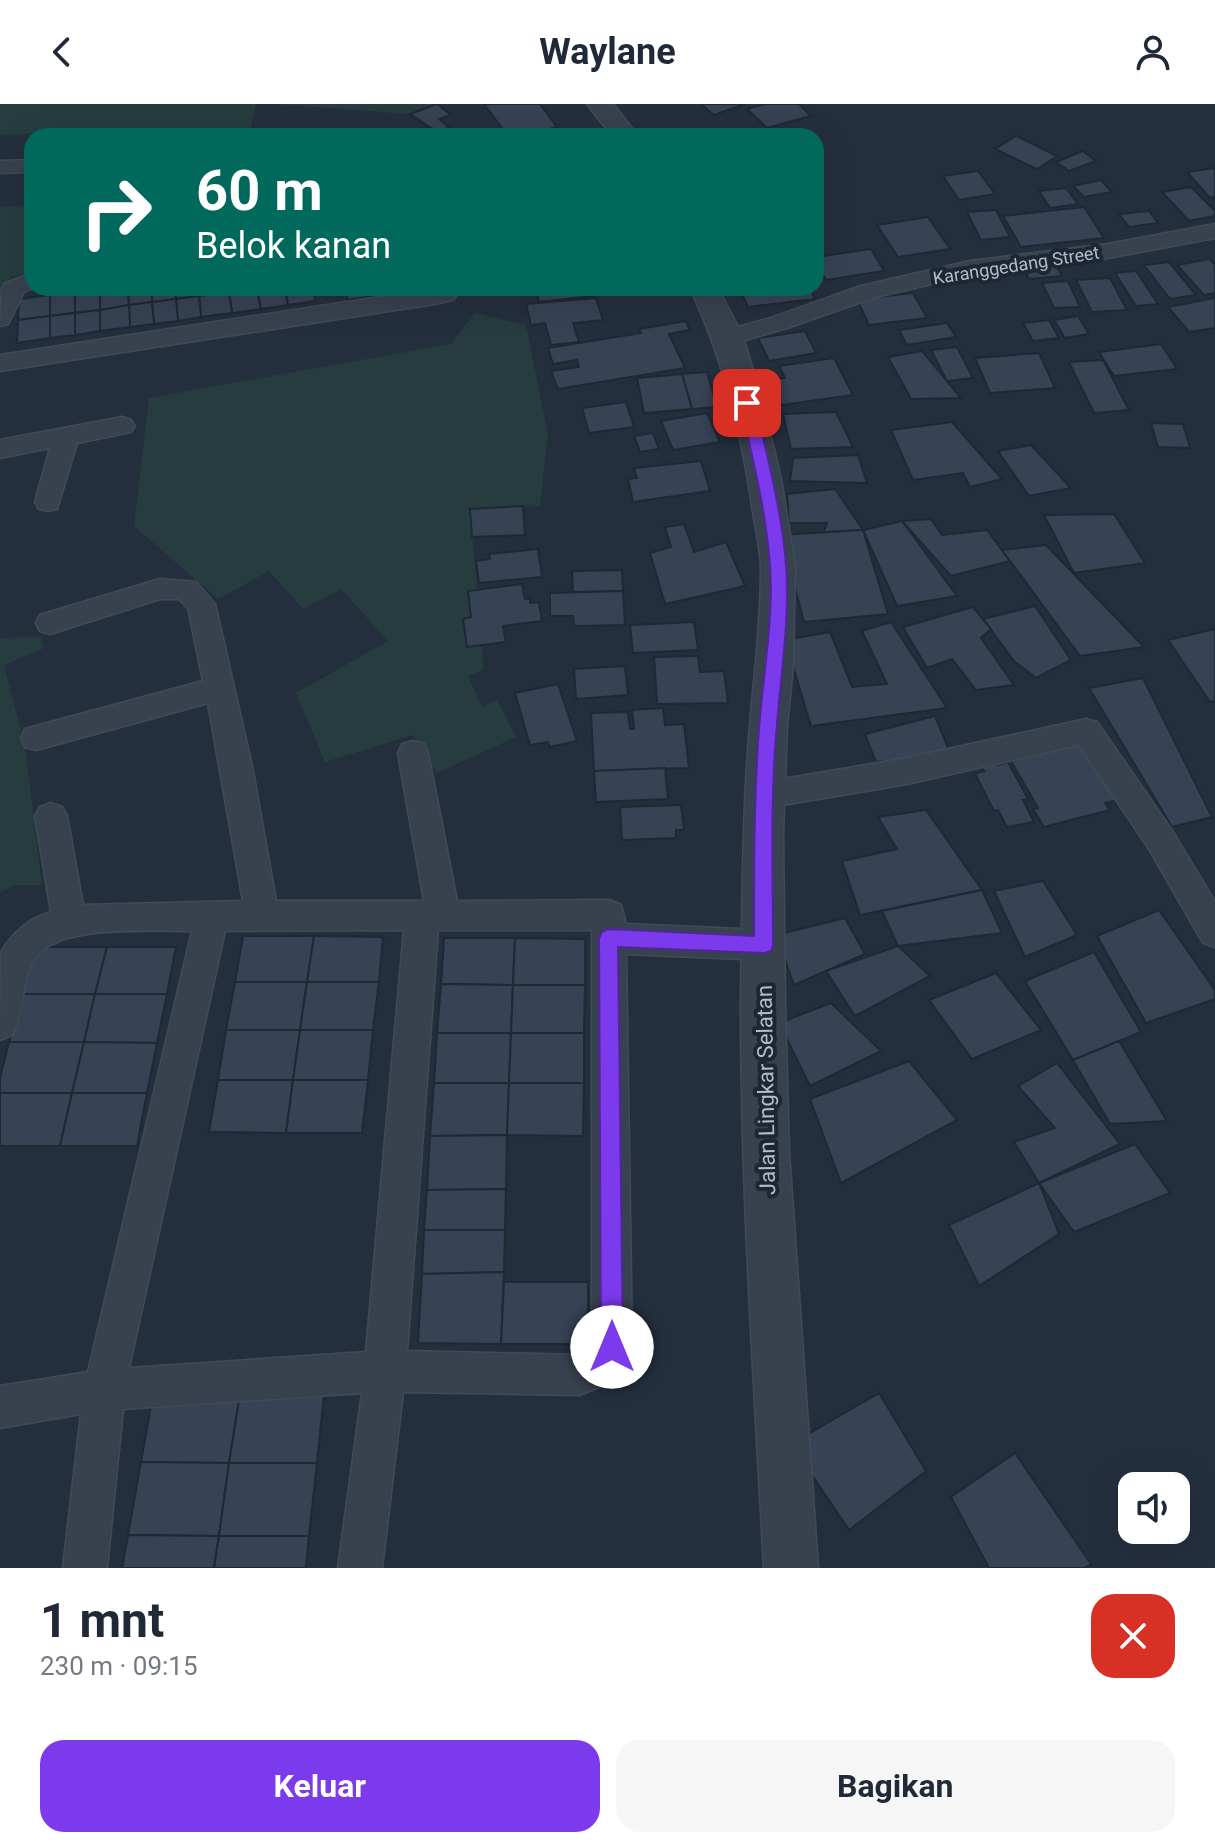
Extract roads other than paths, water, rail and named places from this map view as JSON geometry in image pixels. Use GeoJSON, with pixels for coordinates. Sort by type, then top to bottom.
{"type":"FeatureCollection","features":[{"type":"Feature","properties":{"kind":"street"},"geometry":{"type":"LineString","coordinates":[[600,104],[619,128]]}},
{"type":"Feature","properties":{"kind":"street"},"geometry":{"type":"LineString","coordinates":[[0,167],[24,166]]}},
{"type":"Feature","properties":{"kind":"street","name":"Karanggedang Street"},"geometry":{"type":"LineString","coordinates":[[728,337],[779,323],[869,291],[970,268],[1108,251],[1215,231]]}},
{"type":"Feature","properties":{"kind":"street"},"geometry":{"type":"LineString","coordinates":[[0,319],[14,288],[24,284]]}},
{"type":"Feature","properties":{"kind":"street"},"geometry":{"type":"LineString","coordinates":[[317,296],[320,316]]}},
{"type":"Feature","properties":{"kind":"street"},"geometry":{"type":"LineString","coordinates":[[0,363],[438,296]]}},
{"type":"Feature","properties":{"kind":"street","name":"Jalan Lingkar Selatan"},"geometry":{"type":"LineString","coordinates":[[708,296],[728,337],[765,479],[778,566],[775,666],[765,795],[766,1152],[791,1568]]}},
{"type":"Feature","properties":{"kind":"street"},"geometry":{"type":"LineString","coordinates":[[0,449],[122,426]]}},
{"type":"Feature","properties":{"kind":"street"},"geometry":{"type":"LineString","coordinates":[[48,502],[66,436]]}},
{"type":"Feature","properties":{"kind":"street"},"geometry":{"type":"LineString","coordinates":[[50,623],[160,589],[186,589],[201,604],[220,688],[262,915]]}},
{"type":"Feature","properties":{"kind":"street"},"geometry":{"type":"LineString","coordinates":[[36,738],[220,688]]}},
{"type":"Feature","properties":{"kind":"street"},"geometry":{"type":"LineString","coordinates":[[765,795],[907,771],[1086,731],[1160,839],[1215,932]]}},
{"type":"Feature","properties":{"kind":"street"},"geometry":{"type":"LineString","coordinates":[[360,1568],[385,1371],[432,915],[413,753]]}},
{"type":"Feature","properties":{"kind":"street"},"geometry":{"type":"LineString","coordinates":[[51,816],[69,922]]}},
{"type":"Feature","properties":{"kind":"street"},"geometry":{"type":"LineString","coordinates":[[0,1024],[18,953],[46,928],[69,922],[262,915],[609,915],[612,1347],[601,1367],[579,1375],[385,1371],[104,1390],[0,1407]]}},
{"type":"Feature","properties":{"kind":"street"},"geometry":{"type":"LineString","coordinates":[[85,1568],[104,1390],[212,916]]}},
{"type":"Feature","properties":{"kind":"street"},"geometry":{"type":"LineString","coordinates":[[608,938],[764,945]]}}]}
